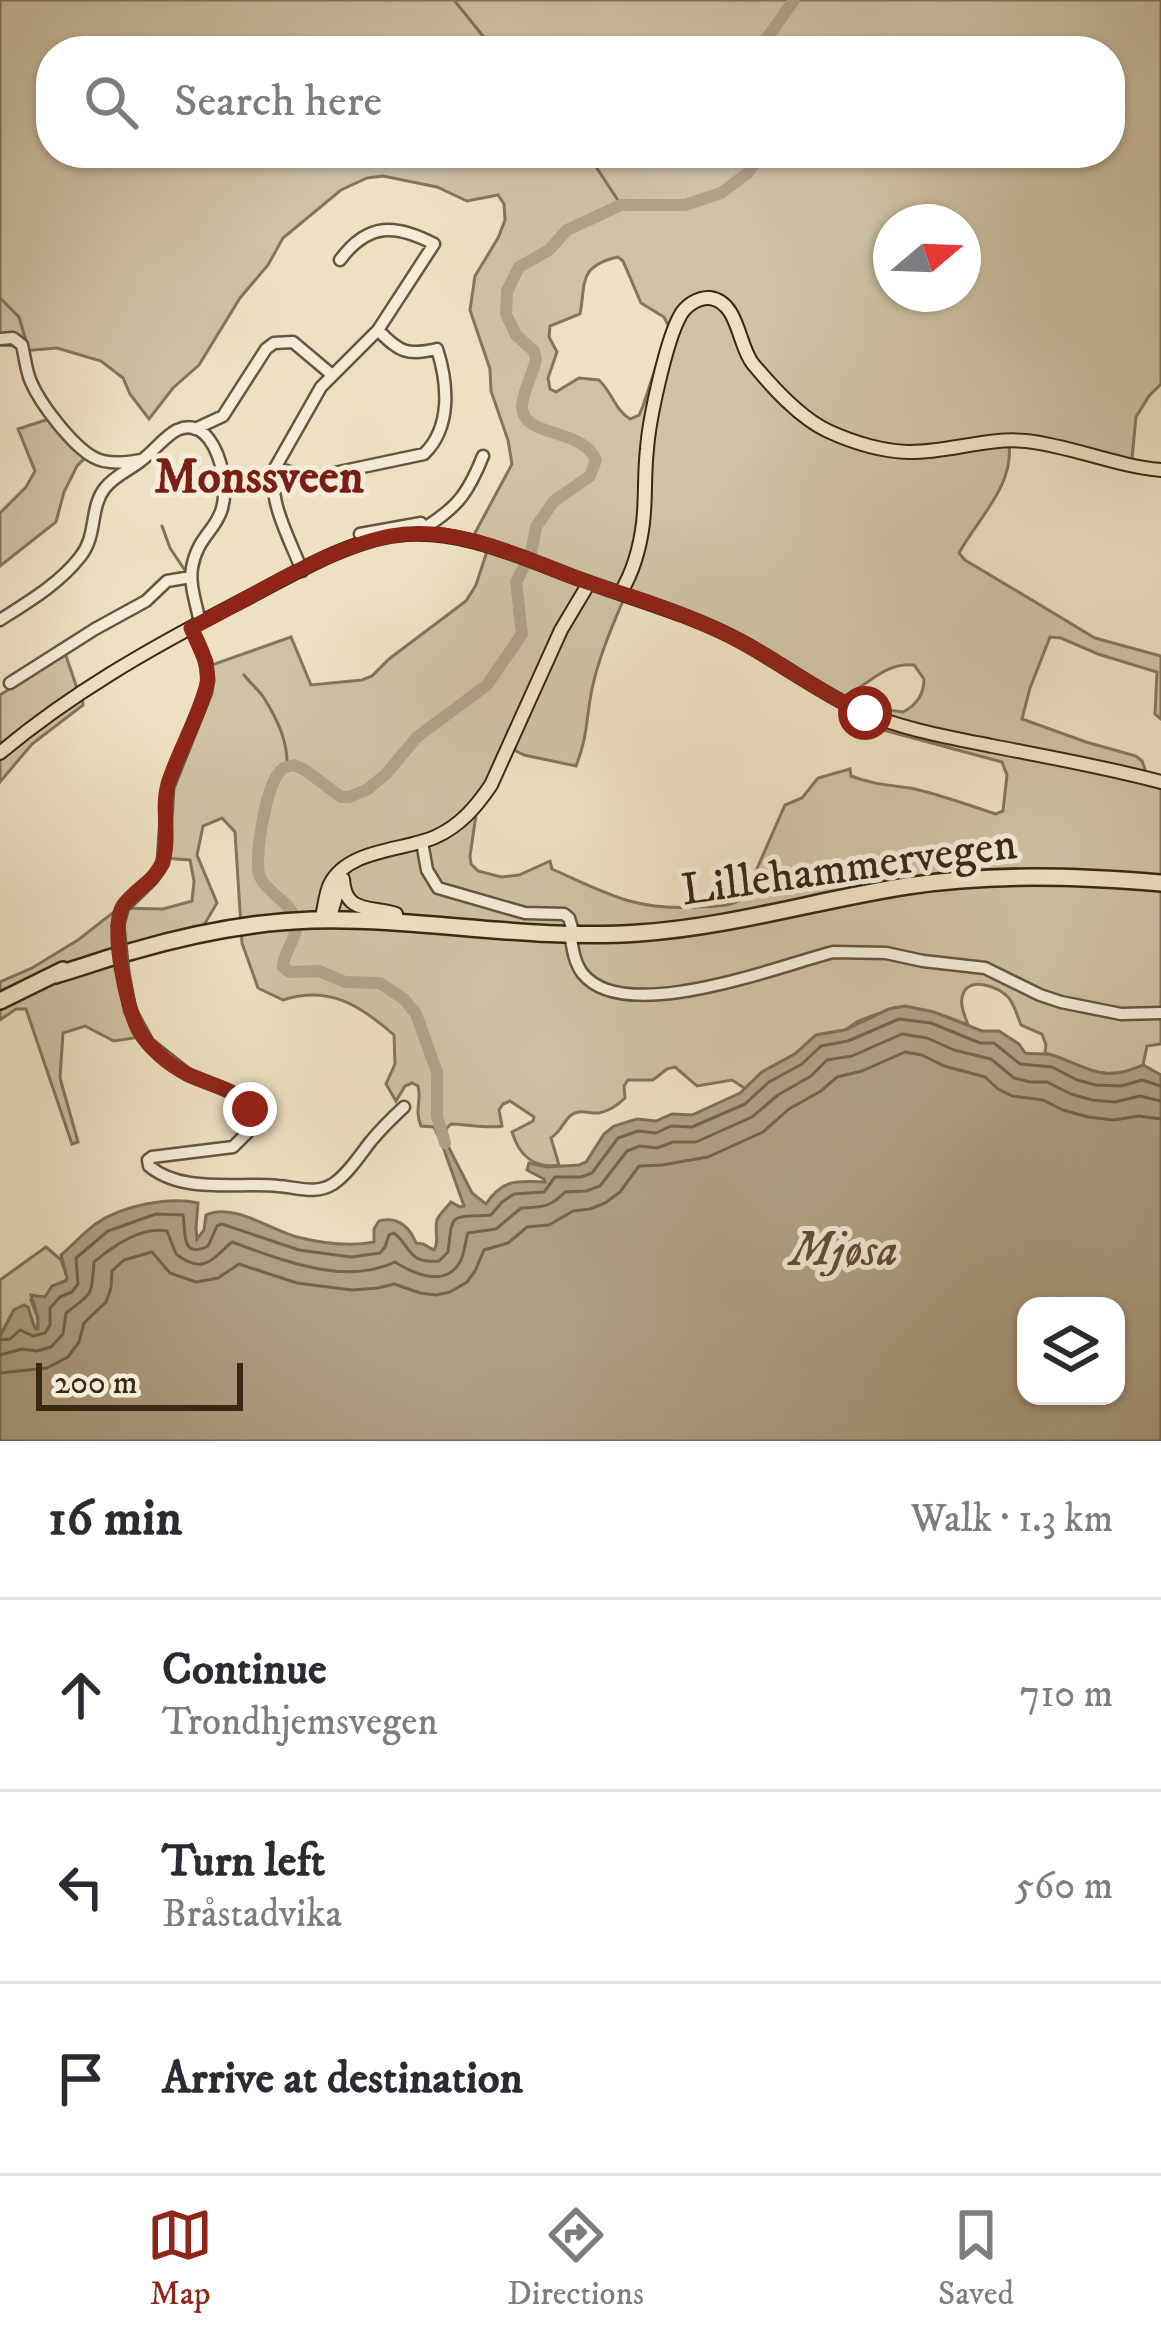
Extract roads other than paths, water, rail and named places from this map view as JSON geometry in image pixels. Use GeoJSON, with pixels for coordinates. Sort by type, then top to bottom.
{"type":"FeatureCollection","features":[{"type":"Feature","properties":{"kind":"highway","name":"Lillehammervegen"},"geometry":{"type":"LineString","coordinates":[[322,915],[634,934],[694,928],[904,886],[974,878],[1062,877],[1161,884]]}},
{"type":"Feature","properties":{"kind":"highway","name":"Lillehammervegen"},"geometry":{"type":"LineString","coordinates":[[0,1001],[55,975],[149,946],[256,921],[396,914],[548,932]]}},
{"type":"Feature","properties":{"kind":"main road"},"geometry":{"type":"LineString","coordinates":[[621,592],[638,551],[649,432],[673,335],[688,305],[702,299],[724,305],[753,364],[812,423],[848,440],[910,452],[1028,441],[1161,470]]}},
{"type":"Feature","properties":{"kind":"main road"},"geometry":{"type":"LineString","coordinates":[[0,753],[59,706],[195,625],[363,544],[428,531],[495,548],[721,631],[836,699],[895,724],[1161,782]]}},
{"type":"Feature","properties":{"kind":"main road"},"geometry":{"type":"LineString","coordinates":[[322,915],[346,872],[369,856],[438,836],[466,817],[490,785],[561,630],[589,583]]}},
{"type":"Feature","properties":{"kind":"main road"},"geometry":{"type":"LineString","coordinates":[[346,872],[346,896],[357,906],[396,914]]}},
{"type":"Feature","properties":{"kind":"street"},"geometry":{"type":"LineString","coordinates":[[302,571],[277,505],[275,468],[332,374],[378,330],[434,244],[402,230],[384,229],[355,242],[340,260]]}},
{"type":"Feature","properties":{"kind":"street"},"geometry":{"type":"LineString","coordinates":[[275,468],[320,476],[424,454],[433,446],[448,392],[437,349],[406,352],[378,330]]}},
{"type":"Feature","properties":{"kind":"street"},"geometry":{"type":"LineString","coordinates":[[0,339],[13,338],[22,345],[35,389],[86,452],[104,461],[144,459]]}},
{"type":"Feature","properties":{"kind":"street"},"geometry":{"type":"LineString","coordinates":[[195,429],[223,416],[274,343],[293,341],[332,374]]}},
{"type":"Feature","properties":{"kind":"street"},"geometry":{"type":"LineString","coordinates":[[0,620],[73,566],[91,542],[102,492],[109,483],[181,428],[206,435],[218,452],[224,488],[224,508],[196,554],[191,577],[195,625],[206,662],[206,692],[167,787],[163,863],[123,907],[118,925],[130,1010],[148,1043],[187,1074],[236,1094],[245,1101],[251,1117],[248,1132],[233,1147],[152,1157],[149,1166],[156,1172],[213,1186],[327,1187],[404,1107]]}},
{"type":"Feature","properties":{"kind":"street"},"geometry":{"type":"LineString","coordinates":[[360,534],[421,523],[428,531],[470,490],[483,456]]}},
{"type":"Feature","properties":{"kind":"street"},"geometry":{"type":"LineString","coordinates":[[10,683],[146,601],[167,581],[191,577]]}},
{"type":"Feature","properties":{"kind":"street"},"geometry":{"type":"LineString","coordinates":[[422,842],[427,870],[438,888],[525,913],[564,914],[584,976],[602,988],[681,993],[833,952],[859,951],[985,968],[1061,1002],[1121,1014],[1161,1013]]}},
{"type":"Feature","properties":{"kind":"water","name":"Mjøsa"},"geometry":{"type":"Polygon","coordinates":[[[905,1006],[982,1031],[999,1031],[1025,1053],[1051,1055],[1098,1072],[1118,1073],[1143,1065],[1161,1075],[1161,1441],[0,1441],[0,1336],[14,1310],[24,1305],[38,1329],[31,1295],[45,1297],[52,1286],[66,1281],[61,1255],[107,1217],[146,1204],[186,1201],[198,1203],[197,1239],[206,1215],[228,1212],[297,1237],[345,1244],[374,1242],[379,1221],[392,1220],[406,1227],[416,1243],[434,1250],[439,1215],[451,1202],[464,1206],[442,1144],[446,1142],[472,1193],[486,1204],[505,1185],[545,1182],[527,1170],[529,1163],[579,1165],[614,1126],[637,1119],[656,1121],[672,1114],[692,1115],[740,1093],[816,1035],[845,1030],[905,1006]]]}},
{"type":"Feature","properties":{"kind":"waterway"},"geometry":{"type":"LineString","coordinates":[[454,0],[483,36]]}},
{"type":"Feature","properties":{"kind":"waterway"},"geometry":{"type":"LineString","coordinates":[[769,36],[794,0]]}},
{"type":"Feature","properties":{"kind":"waterway"},"geometry":{"type":"LineString","coordinates":[[597,168],[621,205]]}},
{"type":"Feature","properties":{"kind":"waterway"},"geometry":{"type":"LineString","coordinates":[[445,1143],[437,1116],[437,1072],[416,1014],[404,999],[380,983],[345,982],[319,971],[290,972],[283,967],[296,922],[258,869],[269,794],[280,771],[294,765],[341,797],[368,789],[417,737],[487,685],[522,634],[516,582],[531,553],[536,527],[554,501],[590,476],[596,460],[578,442],[524,416],[523,400],[536,359],[506,314],[507,291],[519,267],[549,250],[567,230],[621,205],[685,205],[721,193],[751,168]]}},
{"type":"Feature","properties":{"kind":"waterway"},"geometry":{"type":"LineString","coordinates":[[0,298],[19,317],[26,341]]}},
{"type":"Feature","properties":{"kind":"waterway"},"geometry":{"type":"LineString","coordinates":[[162,526],[186,572]]}},
{"type":"Feature","properties":{"kind":"waterway"},"geometry":{"type":"LineString","coordinates":[[244,675],[277,722],[287,766]]}},
{"type":"Feature","properties":{"kind":"district","name":"Monssveen"},"geometry":{"type":"Point","coordinates":[259,478]}}]}
